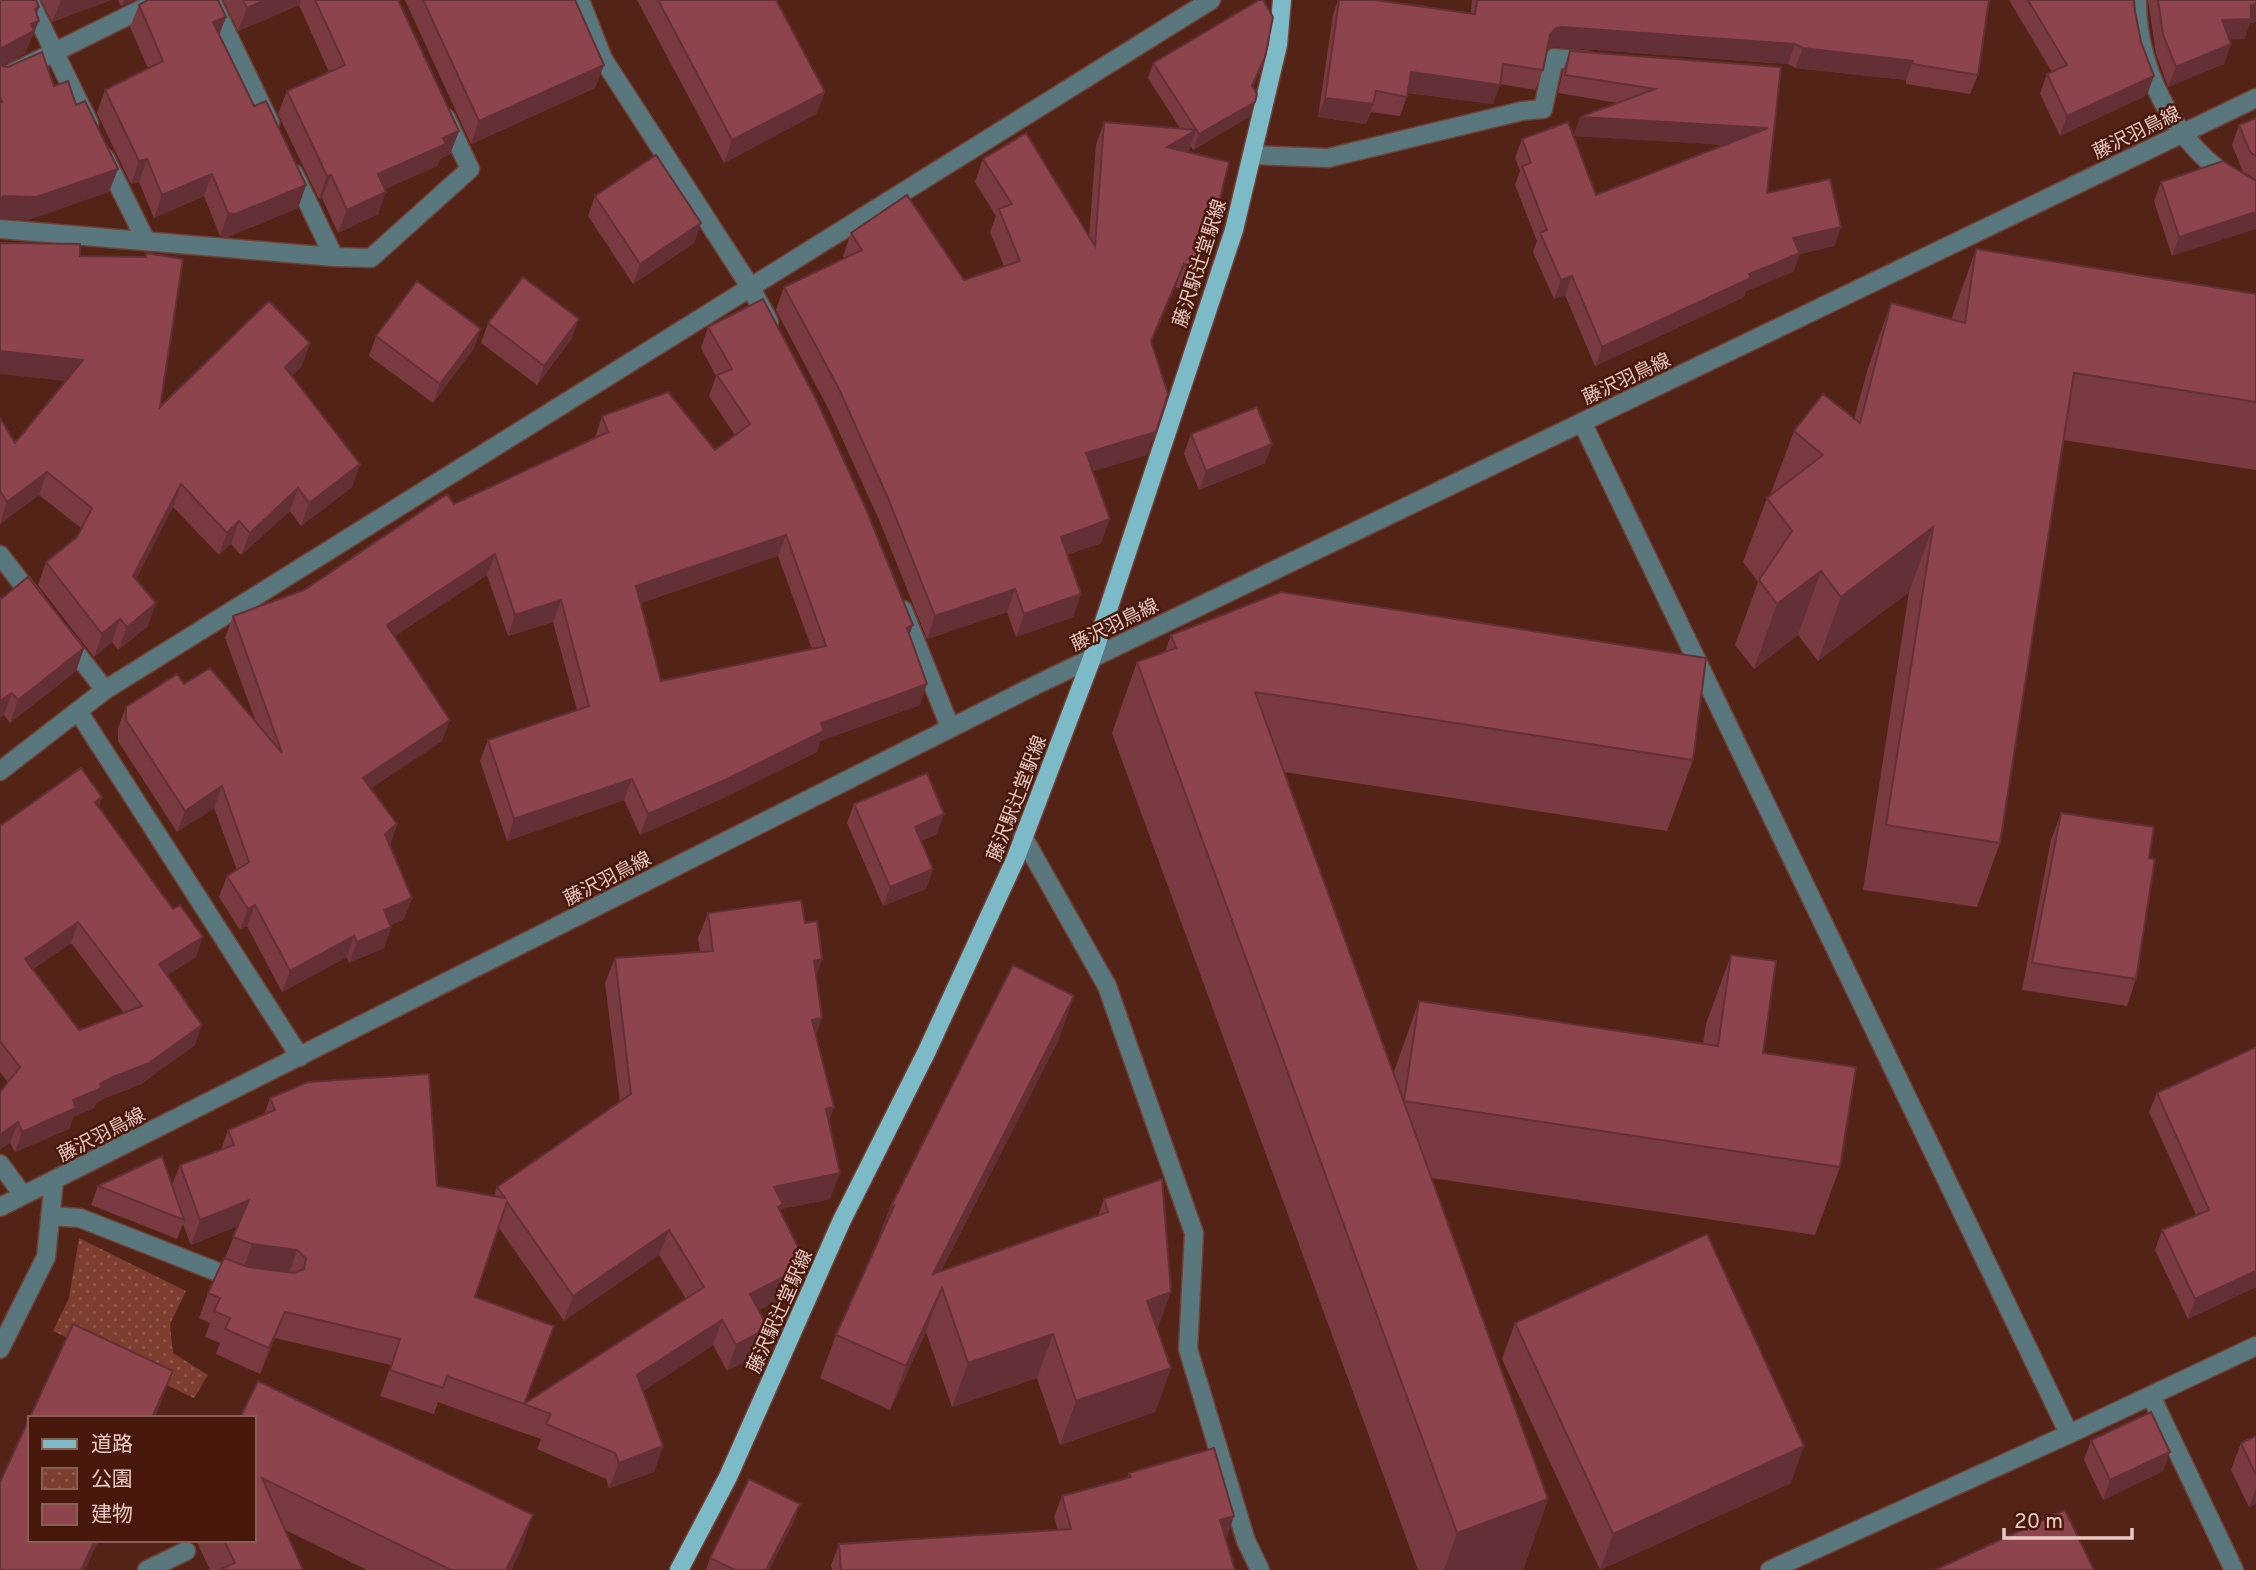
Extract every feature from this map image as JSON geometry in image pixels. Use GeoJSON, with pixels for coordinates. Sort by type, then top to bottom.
{"type":"FeatureCollection","features":[{"type":"Feature","properties":{"kind":"main road","name":"藤沢駅辻堂駅線"},"geometry":{"type":"LineString","coordinates":[[679,1570],[727,1477],[842,1220],[927,1051],[1023,837],[1092,658],[1234,230],[1278,45],[1282,0]]}},
{"type":"Feature","properties":{"kind":"street"},"geometry":{"type":"LineString","coordinates":[[29,0],[145,241]]}},
{"type":"Feature","properties":{"kind":"street"},"geometry":{"type":"LineString","coordinates":[[0,79],[160,0]]}},
{"type":"Feature","properties":{"kind":"street"},"geometry":{"type":"LineString","coordinates":[[211,0],[275,135]]}},
{"type":"Feature","properties":{"kind":"street"},"geometry":{"type":"LineString","coordinates":[[580,0],[603,58],[751,288],[776,334]]}},
{"type":"Feature","properties":{"kind":"street"},"geometry":{"type":"LineString","coordinates":[[0,771],[105,690],[1211,0]]}},
{"type":"Feature","properties":{"kind":"street"},"geometry":{"type":"LineString","coordinates":[[2137,0],[2136,22],[2142,55],[2157,90],[2181,133],[2239,184],[2256,191]]}},
{"type":"Feature","properties":{"kind":"street"},"geometry":{"type":"LineString","coordinates":[[1253,155],[1328,159],[1521,111],[1543,109],[1554,58],[1606,62]]}},
{"type":"Feature","properties":{"kind":"street"},"geometry":{"type":"LineString","coordinates":[[0,229],[371,258],[470,169],[437,97]]}},
{"type":"Feature","properties":{"kind":"street","name":"藤沢羽鳥線"},"geometry":{"type":"LineString","coordinates":[[0,1207],[950,727],[2256,98]]}},
{"type":"Feature","properties":{"kind":"street"},"geometry":{"type":"LineString","coordinates":[[287,159],[334,257]]}},
{"type":"Feature","properties":{"kind":"street"},"geometry":{"type":"LineString","coordinates":[[1582,422],[2069,1434]]}},
{"type":"Feature","properties":{"kind":"street"},"geometry":{"type":"LineString","coordinates":[[0,555],[105,690]]}},
{"type":"Feature","properties":{"kind":"street"},"geometry":{"type":"LineString","coordinates":[[895,590],[950,727]]}},
{"type":"Feature","properties":{"kind":"street"},"geometry":{"type":"LineString","coordinates":[[78,711],[300,1057]]}},
{"type":"Feature","properties":{"kind":"street"},"geometry":{"type":"LineString","coordinates":[[1023,837],[1107,986],[1194,1233],[1188,1349],[1246,1541],[1260,1570]]}},
{"type":"Feature","properties":{"kind":"street"},"geometry":{"type":"LineString","coordinates":[[0,1164],[23,1195]]}},
{"type":"Feature","properties":{"kind":"street"},"geometry":{"type":"LineString","coordinates":[[0,1349],[46,1257],[54,1181]]}},
{"type":"Feature","properties":{"kind":"street"},"geometry":{"type":"LineString","coordinates":[[50,1216],[80,1218],[214,1272],[251,1282]]}},
{"type":"Feature","properties":{"kind":"street"},"geometry":{"type":"LineString","coordinates":[[1770,1570],[2256,1346]]}},
{"type":"Feature","properties":{"kind":"street"},"geometry":{"type":"LineString","coordinates":[[2151,1396],[2234,1570]]}},
{"type":"Feature","properties":{"kind":"street"},"geometry":{"type":"LineString","coordinates":[[147,1570],[186,1551]]}},
{"type":"Feature","properties":{"kind":"green space"},"geometry":{"type":"Polygon","coordinates":[[[79,1238],[186,1291],[170,1324],[173,1353],[208,1375],[194,1398],[53,1331],[69,1298],[79,1238]]]}},
{"type":"Feature","properties":{"kind":"building"},"geometry":{"type":"Polygon","coordinates":[[[0,0],[36,0],[39,7],[35,9],[39,21],[31,24],[34,31],[0,49],[0,0]]]}},
{"type":"Feature","properties":{"kind":"building"},"geometry":{"type":"Polygon","coordinates":[[[148,0],[218,0],[226,17],[213,22],[254,106],[266,101],[306,185],[235,214],[228,213],[212,174],[162,195],[147,159],[139,161],[105,90],[163,61],[139,5],[148,0]]]}},
{"type":"Feature","properties":{"kind":"building"},"geometry":{"type":"Polygon","coordinates":[[[243,0],[265,0],[247,8],[243,0]]]}},
{"type":"Feature","properties":{"kind":"building"},"geometry":{"type":"Polygon","coordinates":[[[315,0],[398,0],[459,131],[443,138],[446,144],[378,174],[386,192],[347,210],[331,175],[327,176],[287,91],[345,65],[315,0]]]}},
{"type":"Feature","properties":{"kind":"building"},"geometry":{"type":"Polygon","coordinates":[[[423,0],[575,0],[604,65],[479,121],[423,0]]]}},
{"type":"Feature","properties":{"kind":"building"},"geometry":{"type":"Polygon","coordinates":[[[658,0],[776,0],[825,92],[732,140],[658,0]]]}},
{"type":"Feature","properties":{"kind":"building"},"geometry":{"type":"Polygon","coordinates":[[[1263,0],[1273,17],[1265,57],[1252,86],[1257,94],[1255,102],[1199,134],[1153,63],[1263,0]]]}},
{"type":"Feature","properties":{"kind":"building"},"geometry":{"type":"Polygon","coordinates":[[[1339,0],[1375,0],[1475,14],[1477,0],[1989,0],[1978,75],[1913,64],[1913,61],[1803,48],[1795,44],[1562,27],[1556,28],[1550,35],[1543,70],[1503,64],[1500,85],[1411,72],[1407,97],[1376,91],[1373,104],[1325,98],[1339,0]]]}},
{"type":"Feature","properties":{"kind":"building"},"geometry":{"type":"Polygon","coordinates":[[[2028,0],[2134,0],[2141,42],[2154,76],[2067,116],[2047,74],[2067,65],[2028,0]]]}},
{"type":"Feature","properties":{"kind":"building"},"geometry":{"type":"Polygon","coordinates":[[[2158,0],[2256,0],[2256,4],[2251,5],[2251,19],[2222,20],[2231,44],[2176,67],[2163,35],[2158,0]]]}},
{"type":"Feature","properties":{"kind":"building"},"geometry":{"type":"Polygon","coordinates":[[[1570,51],[1781,67],[1767,193],[1830,179],[1841,227],[1793,238],[1800,253],[1749,274],[1751,278],[1602,347],[1572,276],[1561,280],[1540,233],[1547,230],[1522,166],[1531,163],[1522,139],[1568,122],[1596,195],[1768,128],[1580,117],[1655,89],[1565,75],[1570,51]]]}},
{"type":"Feature","properties":{"kind":"building"},"geometry":{"type":"Polygon","coordinates":[[[42,52],[54,86],[68,81],[76,105],[85,101],[118,169],[37,197],[4,196],[0,199],[0,63],[8,67],[42,52]]]}},
{"type":"Feature","properties":{"kind":"building"},"geometry":{"type":"Polygon","coordinates":[[[2256,118],[2256,156],[2250,152],[2239,125],[2256,118]]]}},
{"type":"Feature","properties":{"kind":"building"},"geometry":{"type":"Polygon","coordinates":[[[1104,122],[1196,130],[1167,147],[1229,162],[1218,207],[1215,207],[1195,267],[1184,264],[1151,341],[1168,394],[1156,432],[1086,453],[1110,519],[1061,537],[1081,594],[1024,614],[1015,589],[935,616],[888,498],[838,387],[784,287],[862,250],[851,233],[907,195],[964,280],[1020,261],[999,209],[1012,204],[983,159],[1026,133],[1095,246],[1104,122]]]}},
{"type":"Feature","properties":{"kind":"building"},"geometry":{"type":"Polygon","coordinates":[[[656,155],[701,223],[640,264],[595,196],[656,155]]]}},
{"type":"Feature","properties":{"kind":"building"},"geometry":{"type":"Polygon","coordinates":[[[2223,161],[2256,181],[2256,212],[2179,237],[2161,182],[2223,161]]]}},
{"type":"Feature","properties":{"kind":"building"},"geometry":{"type":"Polygon","coordinates":[[[0,243],[80,244],[80,256],[146,257],[146,253],[183,259],[160,407],[269,301],[310,343],[285,367],[360,464],[309,503],[298,488],[250,533],[239,521],[227,533],[181,484],[133,576],[156,603],[127,627],[120,619],[102,634],[46,562],[77,537],[92,508],[47,472],[7,502],[0,491],[0,418],[15,443],[83,360],[0,351],[0,243]]]}},
{"type":"Feature","properties":{"kind":"building"},"geometry":{"type":"Polygon","coordinates":[[[1976,249],[2256,294],[2256,402],[2074,373],[2000,843],[1886,825],[1933,527],[1841,597],[1821,571],[1777,604],[1759,580],[1792,531],[1767,498],[1823,455],[1794,431],[1823,394],[1860,423],[1891,303],[1965,323],[1976,249]]]}},
{"type":"Feature","properties":{"kind":"building"},"geometry":{"type":"Polygon","coordinates":[[[523,277],[579,319],[544,366],[488,323],[523,277]]]}},
{"type":"Feature","properties":{"kind":"building"},"geometry":{"type":"Polygon","coordinates":[[[417,281],[481,329],[440,384],[376,336],[417,281]]]}},
{"type":"Feature","properties":{"kind":"building"},"geometry":{"type":"Polygon","coordinates":[[[763,299],[816,399],[866,509],[913,625],[907,628],[927,684],[821,723],[824,731],[648,814],[632,779],[514,819],[488,740],[589,706],[561,600],[515,615],[495,554],[387,625],[450,720],[363,778],[397,824],[385,834],[412,898],[384,910],[391,927],[357,942],[354,936],[290,971],[255,905],[248,909],[227,876],[249,862],[222,786],[185,811],[126,720],[126,707],[177,674],[184,684],[210,668],[282,753],[233,616],[304,590],[447,494],[454,504],[608,432],[602,416],[668,392],[715,450],[750,424],[717,375],[732,369],[708,327],[763,299]],[[786,535],[636,586],[661,681],[826,646],[786,535]]]}},
{"type":"Feature","properties":{"kind":"building"},"geometry":{"type":"Polygon","coordinates":[[[1257,407],[1272,444],[1206,471],[1191,434],[1257,407]]]}},
{"type":"Feature","properties":{"kind":"building"},"geometry":{"type":"Polygon","coordinates":[[[28,577],[84,648],[18,700],[12,693],[0,701],[0,598],[28,577]]]}},
{"type":"Feature","properties":{"kind":"building"},"geometry":{"type":"Polygon","coordinates":[[[1281,592],[1706,658],[1693,760],[1255,692],[1548,1499],[1457,1533],[1137,662],[1176,648],[1171,635],[1281,592]]]}},
{"type":"Feature","properties":{"kind":"building"},"geometry":{"type":"Polygon","coordinates":[[[81,768],[102,797],[95,802],[173,909],[180,905],[203,937],[159,964],[202,1025],[149,1063],[113,1077],[100,1084],[102,1088],[73,1100],[76,1108],[22,1132],[18,1122],[0,1135],[0,1092],[20,1067],[0,1041],[0,826],[81,768]],[[78,922],[25,959],[79,1030],[142,1006],[78,922]]]}},
{"type":"Feature","properties":{"kind":"building"},"geometry":{"type":"Polygon","coordinates":[[[927,773],[944,814],[915,827],[933,869],[890,887],[854,804],[927,773]]]}},
{"type":"Feature","properties":{"kind":"building"},"geometry":{"type":"Polygon","coordinates":[[[2061,813],[2154,827],[2149,858],[2155,859],[2136,979],[2032,963],[2061,813]]]}},
{"type":"Feature","properties":{"kind":"building"},"geometry":{"type":"Polygon","coordinates":[[[801,900],[805,923],[817,921],[822,959],[814,961],[822,1018],[812,1020],[834,1107],[826,1109],[840,1173],[774,1187],[783,1204],[778,1207],[807,1265],[750,1294],[768,1328],[736,1345],[722,1320],[637,1375],[663,1446],[619,1463],[615,1453],[546,1424],[551,1414],[447,1376],[443,1388],[390,1370],[400,1339],[285,1312],[269,1348],[225,1329],[230,1318],[214,1311],[220,1298],[208,1293],[224,1258],[248,1267],[294,1273],[304,1269],[306,1258],[297,1250],[252,1244],[233,1237],[249,1200],[200,1220],[180,1165],[234,1145],[228,1130],[275,1110],[270,1098],[308,1082],[429,1074],[437,1186],[505,1198],[497,1187],[631,1094],[615,958],[713,951],[708,913],[801,900]],[[507,1202],[475,1297],[554,1326],[524,1404],[704,1287],[669,1230],[573,1296],[507,1202]]]}},
{"type":"Feature","properties":{"kind":"building"},"geometry":{"type":"Polygon","coordinates":[[[1731,955],[1776,961],[1763,1053],[1856,1067],[1840,1167],[1404,1101],[1419,1001],[1718,1046],[1731,955]]]}},
{"type":"Feature","properties":{"kind":"building"},"geometry":{"type":"Polygon","coordinates":[[[1013,965],[1074,996],[933,1274],[1108,1212],[1104,1199],[1162,1179],[1171,1292],[1147,1301],[1171,1368],[1076,1401],[1053,1334],[968,1363],[942,1288],[906,1366],[836,1335],[894,1206],[890,1208],[1013,965]]]}},
{"type":"Feature","properties":{"kind":"building"},"geometry":{"type":"Polygon","coordinates":[[[2256,1047],[2256,1271],[2195,1299],[2162,1230],[2209,1210],[2157,1093],[2256,1047]]]}},
{"type":"Feature","properties":{"kind":"building"},"geometry":{"type":"Polygon","coordinates":[[[162,1156],[184,1220],[98,1186],[162,1156]]]}},
{"type":"Feature","properties":{"kind":"building"},"geometry":{"type":"Polygon","coordinates":[[[1707,1234],[1804,1446],[1613,1534],[1515,1323],[1707,1234]]]}},
{"type":"Feature","properties":{"kind":"building"},"geometry":{"type":"Polygon","coordinates":[[[73,1324],[173,1371],[153,1416],[30,1416],[73,1324]]]}},
{"type":"Feature","properties":{"kind":"building"},"geometry":{"type":"Polygon","coordinates":[[[258,1381],[533,1515],[506,1570],[451,1570],[262,1478],[303,1570],[219,1570],[235,1563],[225,1542],[256,1542],[256,1416],[241,1416],[258,1381]]]}},
{"type":"Feature","properties":{"kind":"building"},"geometry":{"type":"Polygon","coordinates":[[[2151,1412],[2170,1452],[2110,1480],[2091,1440],[2151,1412]]]}},
{"type":"Feature","properties":{"kind":"building"},"geometry":{"type":"Polygon","coordinates":[[[28,1421],[28,1542],[94,1542],[81,1570],[0,1570],[0,1482],[28,1421]]]}},
{"type":"Feature","properties":{"kind":"building"},"geometry":{"type":"Polygon","coordinates":[[[2256,1436],[2256,1475],[2241,1443],[2256,1436]]]}},
{"type":"Feature","properties":{"kind":"building"},"geometry":{"type":"Polygon","coordinates":[[[1214,1448],[1234,1516],[1220,1520],[1235,1570],[841,1570],[839,1544],[1071,1529],[1062,1496],[1131,1477],[1129,1473],[1214,1448]]]}},
{"type":"Feature","properties":{"kind":"building"},"geometry":{"type":"Polygon","coordinates":[[[749,1479],[800,1504],[766,1570],[735,1570],[710,1558],[749,1479]]]}},
{"type":"Feature","properties":{"kind":"building"},"geometry":{"type":"Polygon","coordinates":[[[2065,1510],[2094,1570],[1935,1570],[2065,1510]]]}}]}
